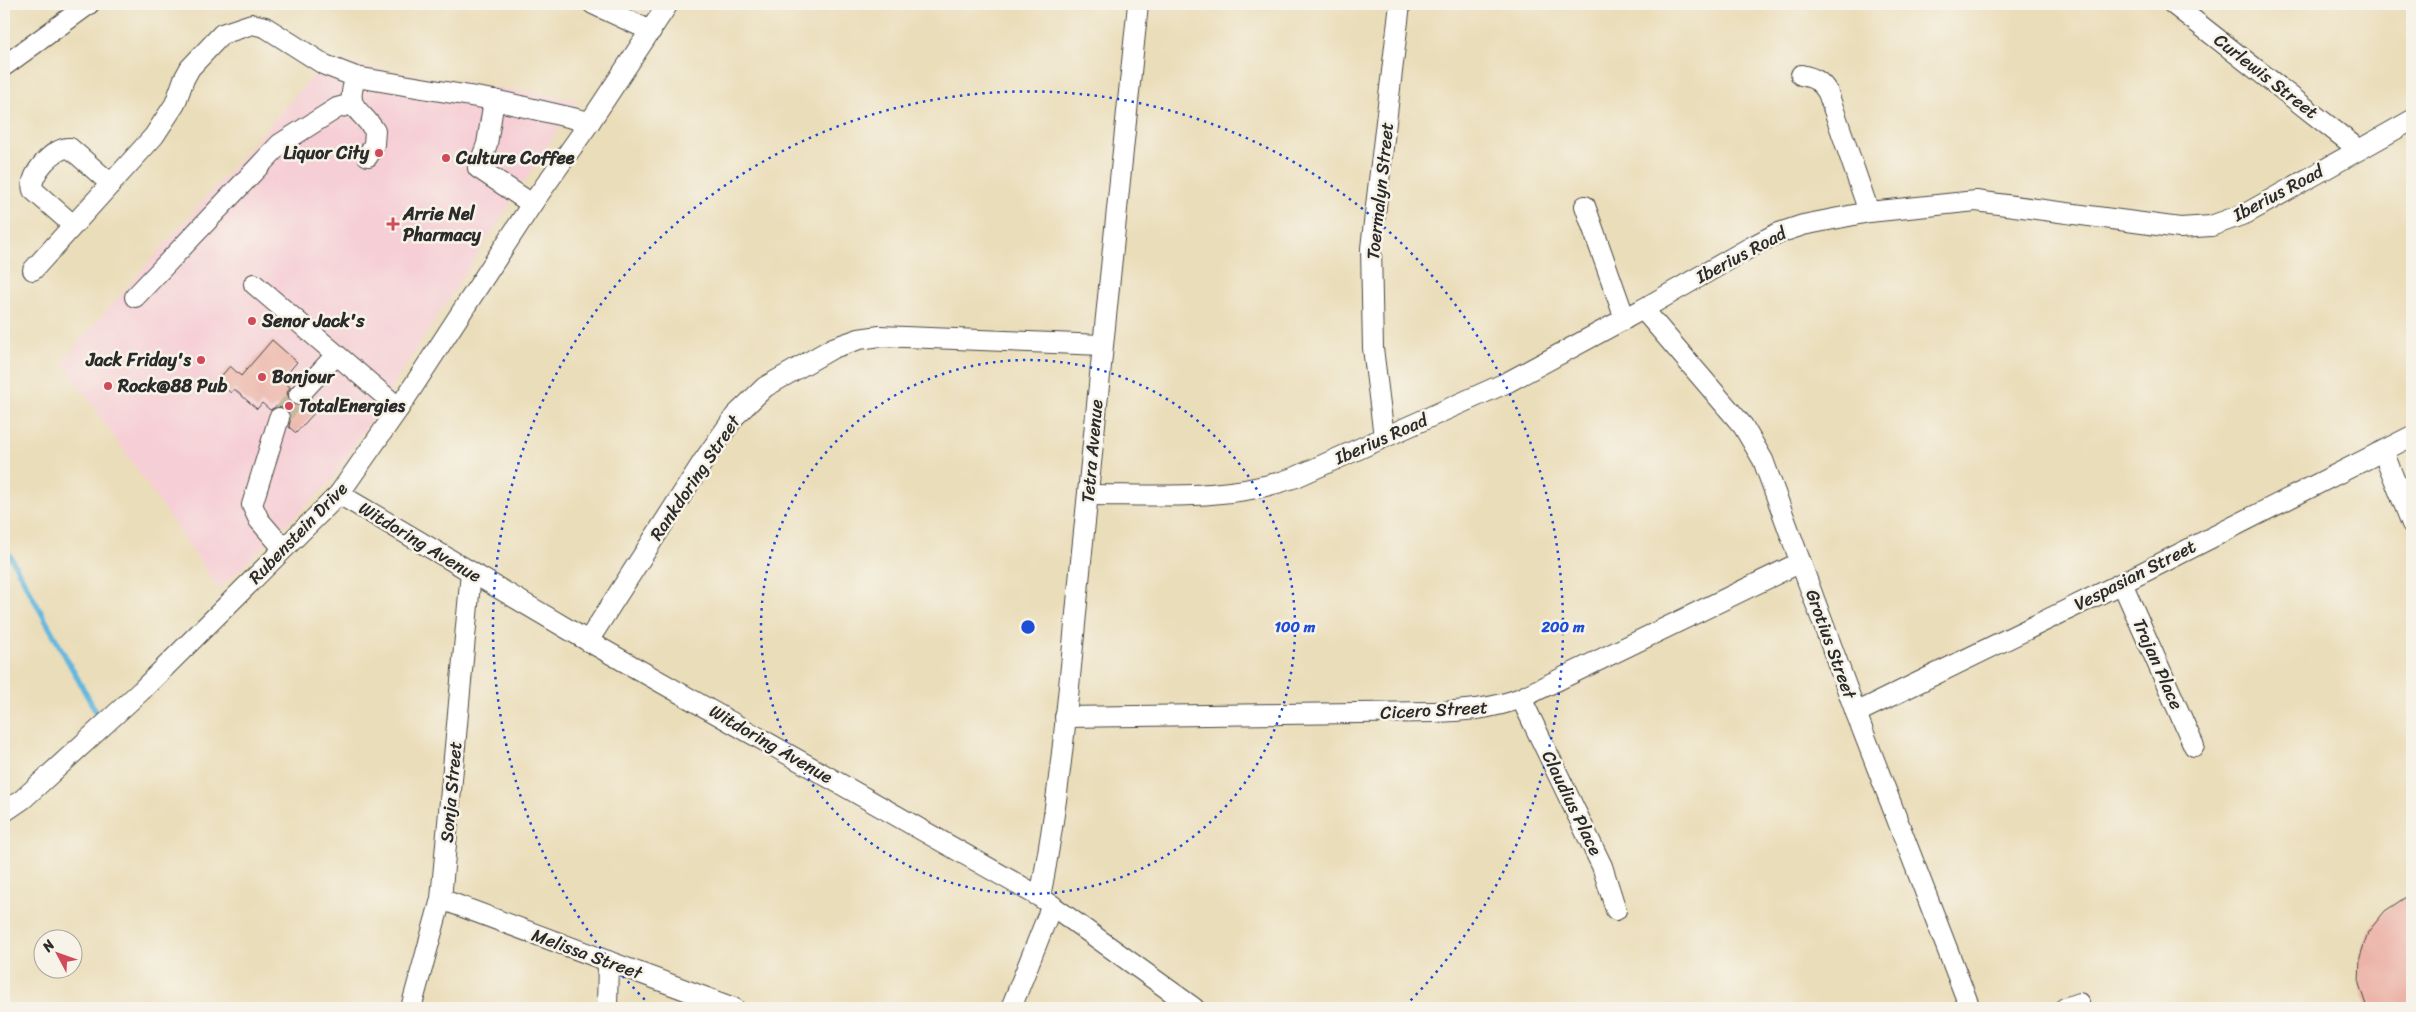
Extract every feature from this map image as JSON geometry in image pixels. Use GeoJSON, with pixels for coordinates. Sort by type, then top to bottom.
{"type":"FeatureCollection","features":[{"type":"Feature","properties":{"kind":"street"},"geometry":{"type":"LineString","coordinates":[[4,66],[89,4]]}},
{"type":"Feature","properties":{"kind":"street"},"geometry":{"type":"LineString","coordinates":[[593,4],[650,31]]}},
{"type":"Feature","properties":{"kind":"street","name":"Rubenstein Drive"},"geometry":{"type":"LineString","coordinates":[[4,812],[23,799],[93,735],[234,591],[283,548],[339,494],[399,408],[532,204],[590,122],[668,4]]}},
{"type":"Feature","properties":{"kind":"street","name":"Tetra Avenue"},"geometry":{"type":"LineString","coordinates":[[1010,1008],[1046,901],[1138,4]]}},
{"type":"Feature","properties":{"kind":"street","name":"Toermalyn Street"},"geometry":{"type":"LineString","coordinates":[[1384,437],[1373,348],[1371,248],[1400,4]]}},
{"type":"Feature","properties":{"kind":"street","name":"Curlewis Street"},"geometry":{"type":"LineString","coordinates":[[2173,4],[2358,149]]}},
{"type":"Feature","properties":{"kind":"street"},"geometry":{"type":"LineString","coordinates":[[33,270],[111,184],[162,124],[176,104],[180,89],[190,68],[222,34],[252,24],[265,27],[325,64],[356,77],[494,100],[590,122]]}},
{"type":"Feature","properties":{"kind":"street"},"geometry":{"type":"LineString","coordinates":[[1801,75],[1814,78],[1822,83],[1828,93],[1868,212]]}},
{"type":"Feature","properties":{"kind":"street"},"geometry":{"type":"LineString","coordinates":[[356,77],[350,93],[352,104],[375,131],[374,144],[368,156]]}},
{"type":"Feature","properties":{"kind":"street"},"geometry":{"type":"LineString","coordinates":[[494,100],[487,144],[478,168],[532,204]]}},
{"type":"Feature","properties":{"kind":"street"},"geometry":{"type":"LineString","coordinates":[[135,298],[280,144],[337,108],[352,104]]}},
{"type":"Feature","properties":{"kind":"street","name":"Iberius Road"},"geometry":{"type":"LineString","coordinates":[[1088,495],[1208,494],[1243,492],[1269,487],[1508,382],[1776,234],[1803,225],[1868,212],[1976,201],[2180,228],[2211,226],[2247,213],[2278,197],[2358,149],[2412,120]]}},
{"type":"Feature","properties":{"kind":"street"},"geometry":{"type":"LineString","coordinates":[[73,225],[34,190],[32,185],[35,175],[57,150],[64,147],[70,148],[111,184]]}},
{"type":"Feature","properties":{"kind":"street"},"geometry":{"type":"LineString","coordinates":[[1584,206],[1625,319]]}},
{"type":"Feature","properties":{"kind":"street"},"geometry":{"type":"LineString","coordinates":[[254,284],[399,408]]}},
{"type":"Feature","properties":{"kind":"street","name":"Grotius Street"},"geometry":{"type":"LineString","coordinates":[[1643,309],[1743,426],[1756,445],[1775,490],[1856,713],[1970,1008]]}},
{"type":"Feature","properties":{"kind":"street","name":"Rankdoring Street"},"geometry":{"type":"LineString","coordinates":[[588,641],[704,460],[735,416],[766,387],[794,370],[833,348],[859,339],[880,336],[1102,345]]}},
{"type":"Feature","properties":{"kind":"street"},"geometry":{"type":"LineString","coordinates":[[300,395],[336,355]]}},
{"type":"Feature","properties":{"kind":"street"},"geometry":{"type":"LineString","coordinates":[[279,418],[252,505],[259,520],[283,548]]}},
{"type":"Feature","properties":{"kind":"street","name":"Vespasian Street"},"geometry":{"type":"LineString","coordinates":[[1856,713],[2122,583],[2412,436]]}},
{"type":"Feature","properties":{"kind":"street"},"geometry":{"type":"LineString","coordinates":[[2383,451],[2412,524]]}},
{"type":"Feature","properties":{"kind":"street","name":"Witdoring Avenue"},"geometry":{"type":"LineString","coordinates":[[339,494],[588,641],[1046,901],[1194,1008]]}},
{"type":"Feature","properties":{"kind":"street","name":"Cicero Street"},"geometry":{"type":"LineString","coordinates":[[1065,718],[1433,712],[1477,710],[1502,705],[1522,698],[1801,562]]}},
{"type":"Feature","properties":{"kind":"street","name":"Sonja Street"},"geometry":{"type":"LineString","coordinates":[[411,1008],[441,899],[471,572]]}},
{"type":"Feature","properties":{"kind":"street","name":"Trajan Place"},"geometry":{"type":"LineString","coordinates":[[2122,583],[2194,746]]}},
{"type":"Feature","properties":{"kind":"street","name":"Claudius Place"},"geometry":{"type":"LineString","coordinates":[[1522,698],[1602,866],[1616,910]]}},
{"type":"Feature","properties":{"kind":"street","name":"Melissa Street"},"geometry":{"type":"LineString","coordinates":[[441,899],[734,1008]]}},
{"type":"Feature","properties":{"kind":"street"},"geometry":{"type":"LineString","coordinates":[[607,1008],[608,961]]}},
{"type":"Feature","properties":{"kind":"shaded area"},"geometry":{"type":"Polygon","coordinates":[[[326,61],[577,100],[330,483],[219,589],[62,361],[326,61]]]}},
{"type":"Feature","properties":{"kind":"building"},"geometry":{"type":"Polygon","coordinates":[[[272,340],[297,362],[282,380],[290,387],[287,393],[291,403],[302,406],[308,402],[317,410],[296,433],[289,427],[291,416],[287,410],[277,406],[270,410],[262,403],[257,409],[234,389],[231,393],[217,381],[230,366],[241,376],[272,340]]]}},
{"type":"Feature","properties":{"kind":"building"},"geometry":{"type":"Polygon","coordinates":[[[2412,893],[2412,1008],[2367,1008],[2359,984],[2360,957],[2368,932],[2385,911],[2412,893]]]}},
{"type":"Feature","properties":{"kind":"waterway"},"geometry":{"type":"LineString","coordinates":[[4,545],[101,721]]}},
{"type":"Feature","properties":{"kind":"tunnel"},"geometry":{"type":"LineString","coordinates":[[279,418],[299,395]]}},
{"type":"Feature","properties":{"kind":"place","name":"Liquor City"},"geometry":{"type":"Point","coordinates":[379,153]}},
{"type":"Feature","properties":{"kind":"place","name":"Culture Coffee"},"geometry":{"type":"Point","coordinates":[446,158]}},
{"type":"Feature","properties":{"kind":"place","name":"Arrie Nel Pharmacy"},"geometry":{"type":"Point","coordinates":[393,224]}},
{"type":"Feature","properties":{"kind":"place","name":"Senor Jack's"},"geometry":{"type":"Point","coordinates":[252,321]}},
{"type":"Feature","properties":{"kind":"place","name":"Jack Friday's"},"geometry":{"type":"Point","coordinates":[201,360]}},
{"type":"Feature","properties":{"kind":"place","name":"Bonjour"},"geometry":{"type":"Point","coordinates":[262,377]}},
{"type":"Feature","properties":{"kind":"place","name":"Rock@88 Pub"},"geometry":{"type":"Point","coordinates":[108,386]}},
{"type":"Feature","properties":{"kind":"place","name":"TotalEnergies"},"geometry":{"type":"Point","coordinates":[289,406]}}]}
